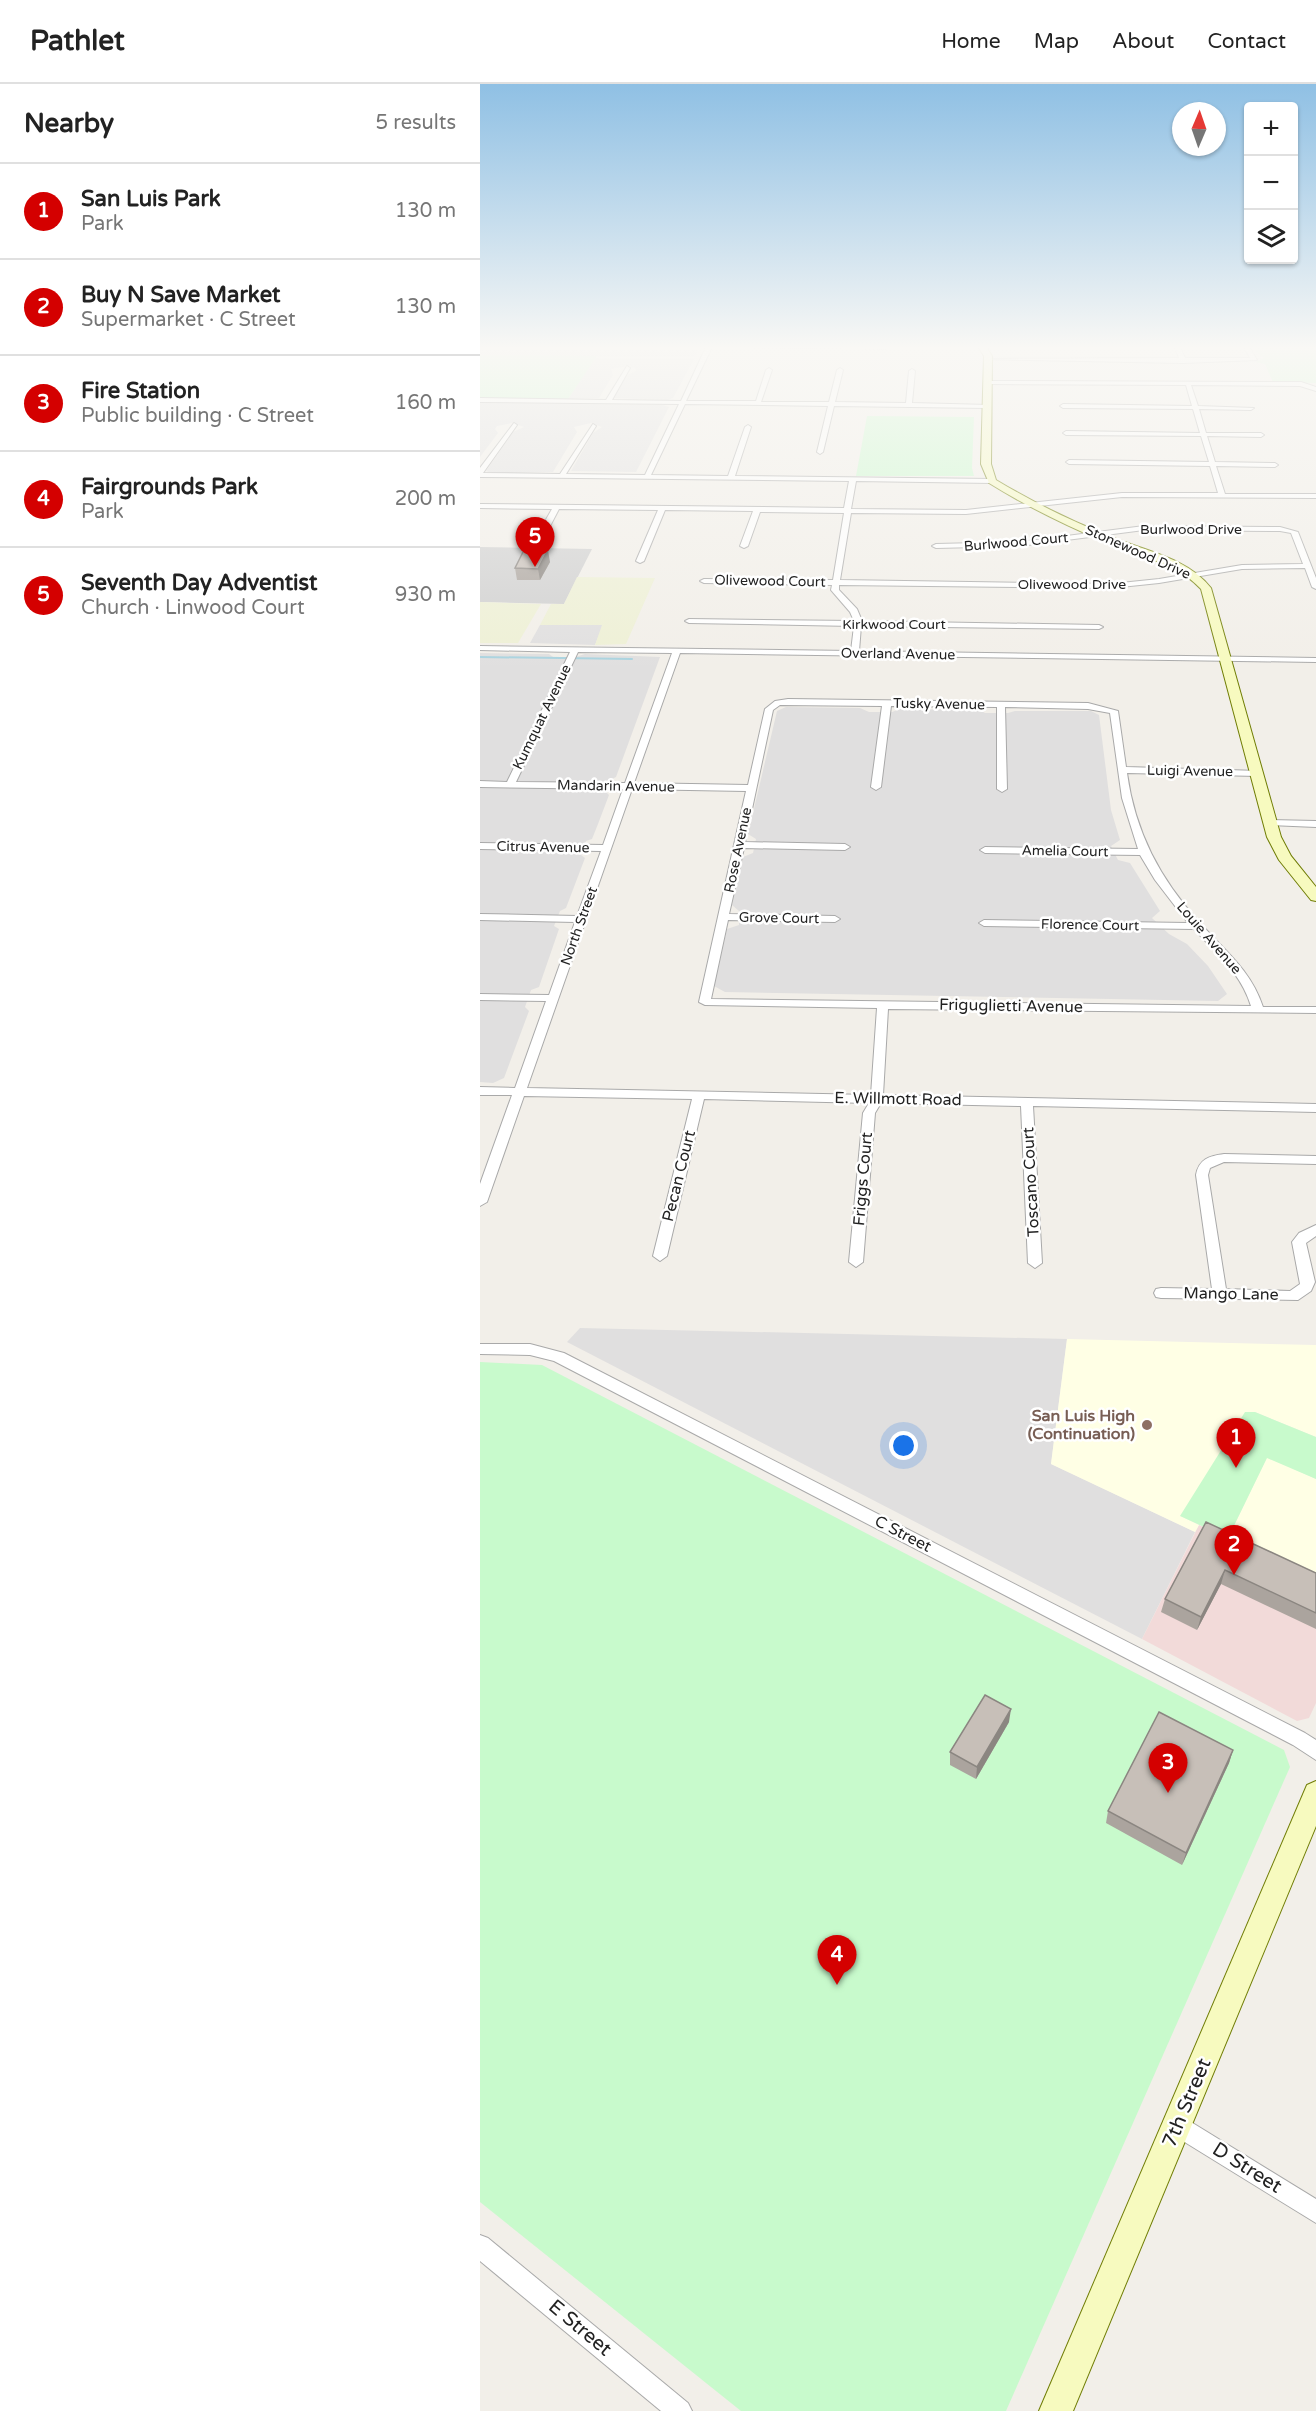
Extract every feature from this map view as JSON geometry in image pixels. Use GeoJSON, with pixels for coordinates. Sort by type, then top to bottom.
{"type":"FeatureCollection","features":[{"type":"Feature","properties":{"kind":"street"},"geometry":{"type":"LineString","coordinates":[[480,474],[494,454]]}},
{"type":"Feature","properties":{"kind":"street"},"geometry":{"type":"LineString","coordinates":[[562,476],[576,454]]}},
{"type":"Feature","properties":{"kind":"street"},"geometry":{"type":"LineString","coordinates":[[647,477],[658,454]]}},
{"type":"Feature","properties":{"kind":"street"},"geometry":{"type":"LineString","coordinates":[[731,478],[739,454]]}},
{"type":"Feature","properties":{"kind":"street"},"geometry":{"type":"LineString","coordinates":[[480,474],[992,481],[986,464],[986,454]]}},
{"type":"Feature","properties":{"kind":"street"},"geometry":{"type":"LineString","coordinates":[[1209,454],[1222,495]]}},
{"type":"Feature","properties":{"kind":"street"},"geometry":{"type":"LineString","coordinates":[[1069,462],[1275,465]]}},
{"type":"Feature","properties":{"kind":"street"},"geometry":{"type":"LineString","coordinates":[[853,480],[835,582],[838,594],[855,611],[859,624],[855,653]]}},
{"type":"Feature","properties":{"kind":"street","name":"Stonewood Drive"},"geometry":{"type":"LineString","coordinates":[[992,481],[1036,505],[1132,550],[1175,565],[1192,575],[1208,592],[1270,823],[1284,857],[1316,897]]}},
{"type":"Feature","properties":{"kind":"street"},"geometry":{"type":"LineString","coordinates":[[480,506],[966,512],[1122,495],[1316,496]]}},
{"type":"Feature","properties":{"kind":"street"},"geometry":{"type":"LineString","coordinates":[[544,530],[557,507]]}},
{"type":"Feature","properties":{"kind":"street"},"geometry":{"type":"LineString","coordinates":[[640,561],[663,508]]}},
{"type":"Feature","properties":{"kind":"street"},"geometry":{"type":"LineString","coordinates":[[744,546],[757,510]]}},
{"type":"Feature","properties":{"kind":"street","name":"Burlwood Drive"},"geometry":{"type":"LineString","coordinates":[[1095,533],[1163,527],[1288,530],[1294,532],[1308,566]]}},
{"type":"Feature","properties":{"kind":"street","name":"Burlwood Court"},"geometry":{"type":"LineString","coordinates":[[936,546],[1020,544],[1095,533]]}},
{"type":"Feature","properties":{"kind":"street"},"geometry":{"type":"LineString","coordinates":[[1308,566],[1316,587]]}},
{"type":"Feature","properties":{"kind":"street","name":"Olivewood Drive"},"geometry":{"type":"LineString","coordinates":[[835,582],[1111,586],[1159,581],[1242,567],[1308,566]]}},
{"type":"Feature","properties":{"kind":"street","name":"Olivewood Court"},"geometry":{"type":"LineString","coordinates":[[704,581],[835,582]]}},
{"type":"Feature","properties":{"kind":"street","name":"Kirkwood Court"},"geometry":{"type":"LineString","coordinates":[[689,621],[1099,627]]}},
{"type":"Feature","properties":{"kind":"street","name":"Overland Avenue"},"geometry":{"type":"LineString","coordinates":[[480,648],[1316,660]]}},
{"type":"Feature","properties":{"kind":"street","name":"Kumquat Avenue"},"geometry":{"type":"LineString","coordinates":[[510,784],[575,649]]}},
{"type":"Feature","properties":{"kind":"street","name":"North Street"},"geometry":{"type":"LineString","coordinates":[[480,1202],[677,651]]}},
{"type":"Feature","properties":{"kind":"street","name":"Tusky Avenue"},"geometry":{"type":"LineString","coordinates":[[778,703],[1100,707]]}},
{"type":"Feature","properties":{"kind":"street","name":"Rose Avenue"},"geometry":{"type":"LineString","coordinates":[[705,1002],[769,709],[778,703]]}},
{"type":"Feature","properties":{"kind":"street"},"geometry":{"type":"LineString","coordinates":[[876,787],[887,703]]}},
{"type":"Feature","properties":{"kind":"street"},"geometry":{"type":"LineString","coordinates":[[1001,705],[1002,789]]}},
{"type":"Feature","properties":{"kind":"street","name":"Louie Avenue"},"geometry":{"type":"LineString","coordinates":[[1100,707],[1114,711],[1126,803],[1133,830],[1144,852],[1158,877],[1197,926],[1238,968],[1249,985],[1258,1010]]}},
{"type":"Feature","properties":{"kind":"street","name":"Luigi Avenue"},"geometry":{"type":"LineString","coordinates":[[1123,770],[1257,773]]}},
{"type":"Feature","properties":{"kind":"street","name":"Mandarin Avenue"},"geometry":{"type":"LineString","coordinates":[[480,784],[751,788]]}},
{"type":"Feature","properties":{"kind":"street"},"geometry":{"type":"LineString","coordinates":[[1270,823],[1316,824]]}},
{"type":"Feature","properties":{"kind":"street"},"geometry":{"type":"LineString","coordinates":[[739,845],[845,848]]}},
{"type":"Feature","properties":{"kind":"street","name":"Citrus Avenue"},"geometry":{"type":"LineString","coordinates":[[480,846],[607,848]]}},
{"type":"Feature","properties":{"kind":"street","name":"Amelia Court"},"geometry":{"type":"LineString","coordinates":[[985,850],[1144,852]]}},
{"type":"Feature","properties":{"kind":"street"},"geometry":{"type":"LineString","coordinates":[[480,917],[582,919]]}},
{"type":"Feature","properties":{"kind":"street","name":"Grove Court"},"geometry":{"type":"LineString","coordinates":[[723,917],[835,919]]}},
{"type":"Feature","properties":{"kind":"street","name":"Florence Court"},"geometry":{"type":"LineString","coordinates":[[984,923],[1197,926]]}},
{"type":"Feature","properties":{"kind":"street"},"geometry":{"type":"LineString","coordinates":[[480,997],[553,998]]}},
{"type":"Feature","properties":{"kind":"street","name":"Friguglietti Avenue"},"geometry":{"type":"LineString","coordinates":[[705,1002],[1316,1010]]}},
{"type":"Feature","properties":{"kind":"street","name":"Friggs Court"},"geometry":{"type":"LineString","coordinates":[[856,1262],[868,1113],[877,1099],[883,1005]]}},
{"type":"Feature","properties":{"kind":"street","name":"E. Willmott Road"},"geometry":{"type":"LineString","coordinates":[[480,1091],[1316,1108]]}},
{"type":"Feature","properties":{"kind":"street","name":"Pecan Court"},"geometry":{"type":"LineString","coordinates":[[660,1256],[699,1096]]}},
{"type":"Feature","properties":{"kind":"street","name":"Toscano Court"},"geometry":{"type":"LineString","coordinates":[[1028,1102],[1035,1263]]}},
{"type":"Feature","properties":{"kind":"street"},"geometry":{"type":"LineString","coordinates":[[1220,1294],[1202,1175],[1206,1164],[1224,1158],[1316,1160]]}},
{"type":"Feature","properties":{"kind":"street","name":"Mango Lane"},"geometry":{"type":"LineString","coordinates":[[1161,1293],[1293,1296],[1308,1282],[1299,1242],[1316,1230]]}},
{"type":"Feature","properties":{"kind":"street","name":"C Street"},"geometry":{"type":"LineString","coordinates":[[480,1349],[530,1349],[545,1351],[558,1357],[1299,1739],[1316,1751]]}},
{"type":"Feature","properties":{"kind":"street","name":"7th Street"},"geometry":{"type":"LineString","coordinates":[[1056,2411],[1316,1794]]}},
{"type":"Feature","properties":{"kind":"street","name":"D Street"},"geometry":{"type":"LineString","coordinates":[[1178,2125],[1316,2212]]}},
{"type":"Feature","properties":{"kind":"street","name":"E Street"},"geometry":{"type":"LineString","coordinates":[[480,2246],[680,2411]]}},
{"type":"Feature","properties":{"kind":"shaded area"},"geometry":{"type":"Polygon","coordinates":[[[498,454],[564,454],[553,472],[491,473],[486,471],[498,454]]]}},
{"type":"Feature","properties":{"kind":"shaded area"},"geometry":{"type":"Polygon","coordinates":[[[581,454],[645,454],[636,472],[571,471],[581,454]]]}},
{"type":"Feature","properties":{"kind":"shaded area"},"geometry":{"type":"Polygon","coordinates":[[[480,547],[592,549],[564,604],[480,602],[480,547]]]}},
{"type":"Feature","properties":{"kind":"shaded area"},"geometry":{"type":"Polygon","coordinates":[[[577,577],[655,578],[626,644],[595,645],[602,625],[540,625],[551,604],[564,604],[577,577]]]}},
{"type":"Feature","properties":{"kind":"shaded area"},"geometry":{"type":"Polygon","coordinates":[[[480,602],[541,604],[518,643],[480,643],[480,602]]]}},
{"type":"Feature","properties":{"kind":"shaded area"},"geometry":{"type":"Polygon","coordinates":[[[540,625],[603,625],[595,645],[530,643],[540,625]]]}},
{"type":"Feature","properties":{"kind":"shaded area"},"geometry":{"type":"Polygon","coordinates":[[[480,653],[549,654],[553,657],[575,657],[585,654],[660,657],[616,777],[610,780],[605,791],[609,795],[592,839],[586,841],[581,855],[585,858],[566,908],[560,911],[554,926],[559,929],[539,987],[531,990],[525,1007],[529,1011],[504,1078],[493,1083],[480,1082],[480,653]]]}},
{"type":"Feature","properties":{"kind":"shaded area"},"geometry":{"type":"Polygon","coordinates":[[[786,707],[860,708],[869,712],[892,712],[900,709],[980,710],[985,713],[1091,711],[1099,715],[1111,810],[1120,840],[1111,846],[1118,860],[1130,863],[1160,911],[1152,918],[1169,934],[1187,944],[1208,966],[1227,994],[1218,1001],[725,992],[714,986],[727,929],[739,925],[739,911],[732,905],[743,857],[753,853],[756,839],[748,834],[777,711],[786,707]]]}},
{"type":"Feature","properties":{"kind":"shaded area"},"geometry":{"type":"Polygon","coordinates":[[[580,1328],[1067,1339],[1051,1464],[1195,1532],[1142,1639],[567,1342],[580,1328]]]}},
{"type":"Feature","properties":{"kind":"shaded area","name":"San Luis High (Continuation)"},"geometry":{"type":"Polygon","coordinates":[[[1067,1339],[1316,1345],[1316,1437],[1255,1412],[1181,1516],[1199,1525],[1195,1532],[1051,1464],[1067,1339]]]}},
{"type":"Feature","properties":{"kind":"shaded area"},"geometry":{"type":"Polygon","coordinates":[[[1267,1457],[1316,1479],[1316,1581],[1228,1538],[1267,1457]]]}},
{"type":"Feature","properties":{"kind":"shaded area"},"geometry":{"type":"Polygon","coordinates":[[[1199,1525],[1316,1581],[1316,1703],[1309,1718],[1297,1721],[1142,1639],[1199,1525]]]}},
{"type":"Feature","properties":{"kind":"green space"},"geometry":{"type":"Polygon","coordinates":[[[860,454],[973,454],[974,476],[856,476],[860,454]]]}},
{"type":"Feature","properties":{"kind":"green space"},"geometry":{"type":"Polygon","coordinates":[[[480,1362],[542,1365],[1284,1750],[1290,1767],[1006,2411],[741,2411],[480,2202],[480,1362]]]}},
{"type":"Feature","properties":{"kind":"green space"},"geometry":{"type":"Polygon","coordinates":[[[1245,1412],[1255,1412],[1316,1437],[1316,1479],[1267,1458],[1228,1538],[1180,1516],[1245,1412]]]}},
{"type":"Feature","properties":{"kind":"building"},"geometry":{"type":"Polygon","coordinates":[[[524,550],[548,550],[538,569],[515,568],[524,550]]]}},
{"type":"Feature","properties":{"kind":"building"},"geometry":{"type":"Polygon","coordinates":[[[1206,1522],[1316,1573],[1316,1613],[1225,1570],[1201,1617],[1165,1599],[1206,1522]]]}},
{"type":"Feature","properties":{"kind":"building"},"geometry":{"type":"Polygon","coordinates":[[[985,1695],[1011,1709],[977,1767],[950,1752],[985,1695]]]}},
{"type":"Feature","properties":{"kind":"building"},"geometry":{"type":"Polygon","coordinates":[[[1159,1712],[1233,1750],[1186,1853],[1108,1811],[1159,1712]]]}},
{"type":"Feature","properties":{"kind":"waterway"},"geometry":{"type":"LineString","coordinates":[[480,657],[632,659]]}},
{"type":"Feature","properties":{"kind":"place","name":"Seventh Day Adventist"},"geometry":{"type":"Point","coordinates":[535,567]}},
{"type":"Feature","properties":{"kind":"place","name":"San Luis High (Continuation)"},"geometry":{"type":"Point","coordinates":[1147,1425]}},
{"type":"Feature","properties":{"kind":"place","name":"San Luis Park"},"geometry":{"type":"Point","coordinates":[1236,1468]}},
{"type":"Feature","properties":{"kind":"place","name":"Buy N Save Market"},"geometry":{"type":"Point","coordinates":[1234,1575]}},
{"type":"Feature","properties":{"kind":"place","name":"Fire Station"},"geometry":{"type":"Point","coordinates":[1168,1793]}},
{"type":"Feature","properties":{"kind":"place","name":"Fairgrounds Park"},"geometry":{"type":"Point","coordinates":[837,1985]}}]}
